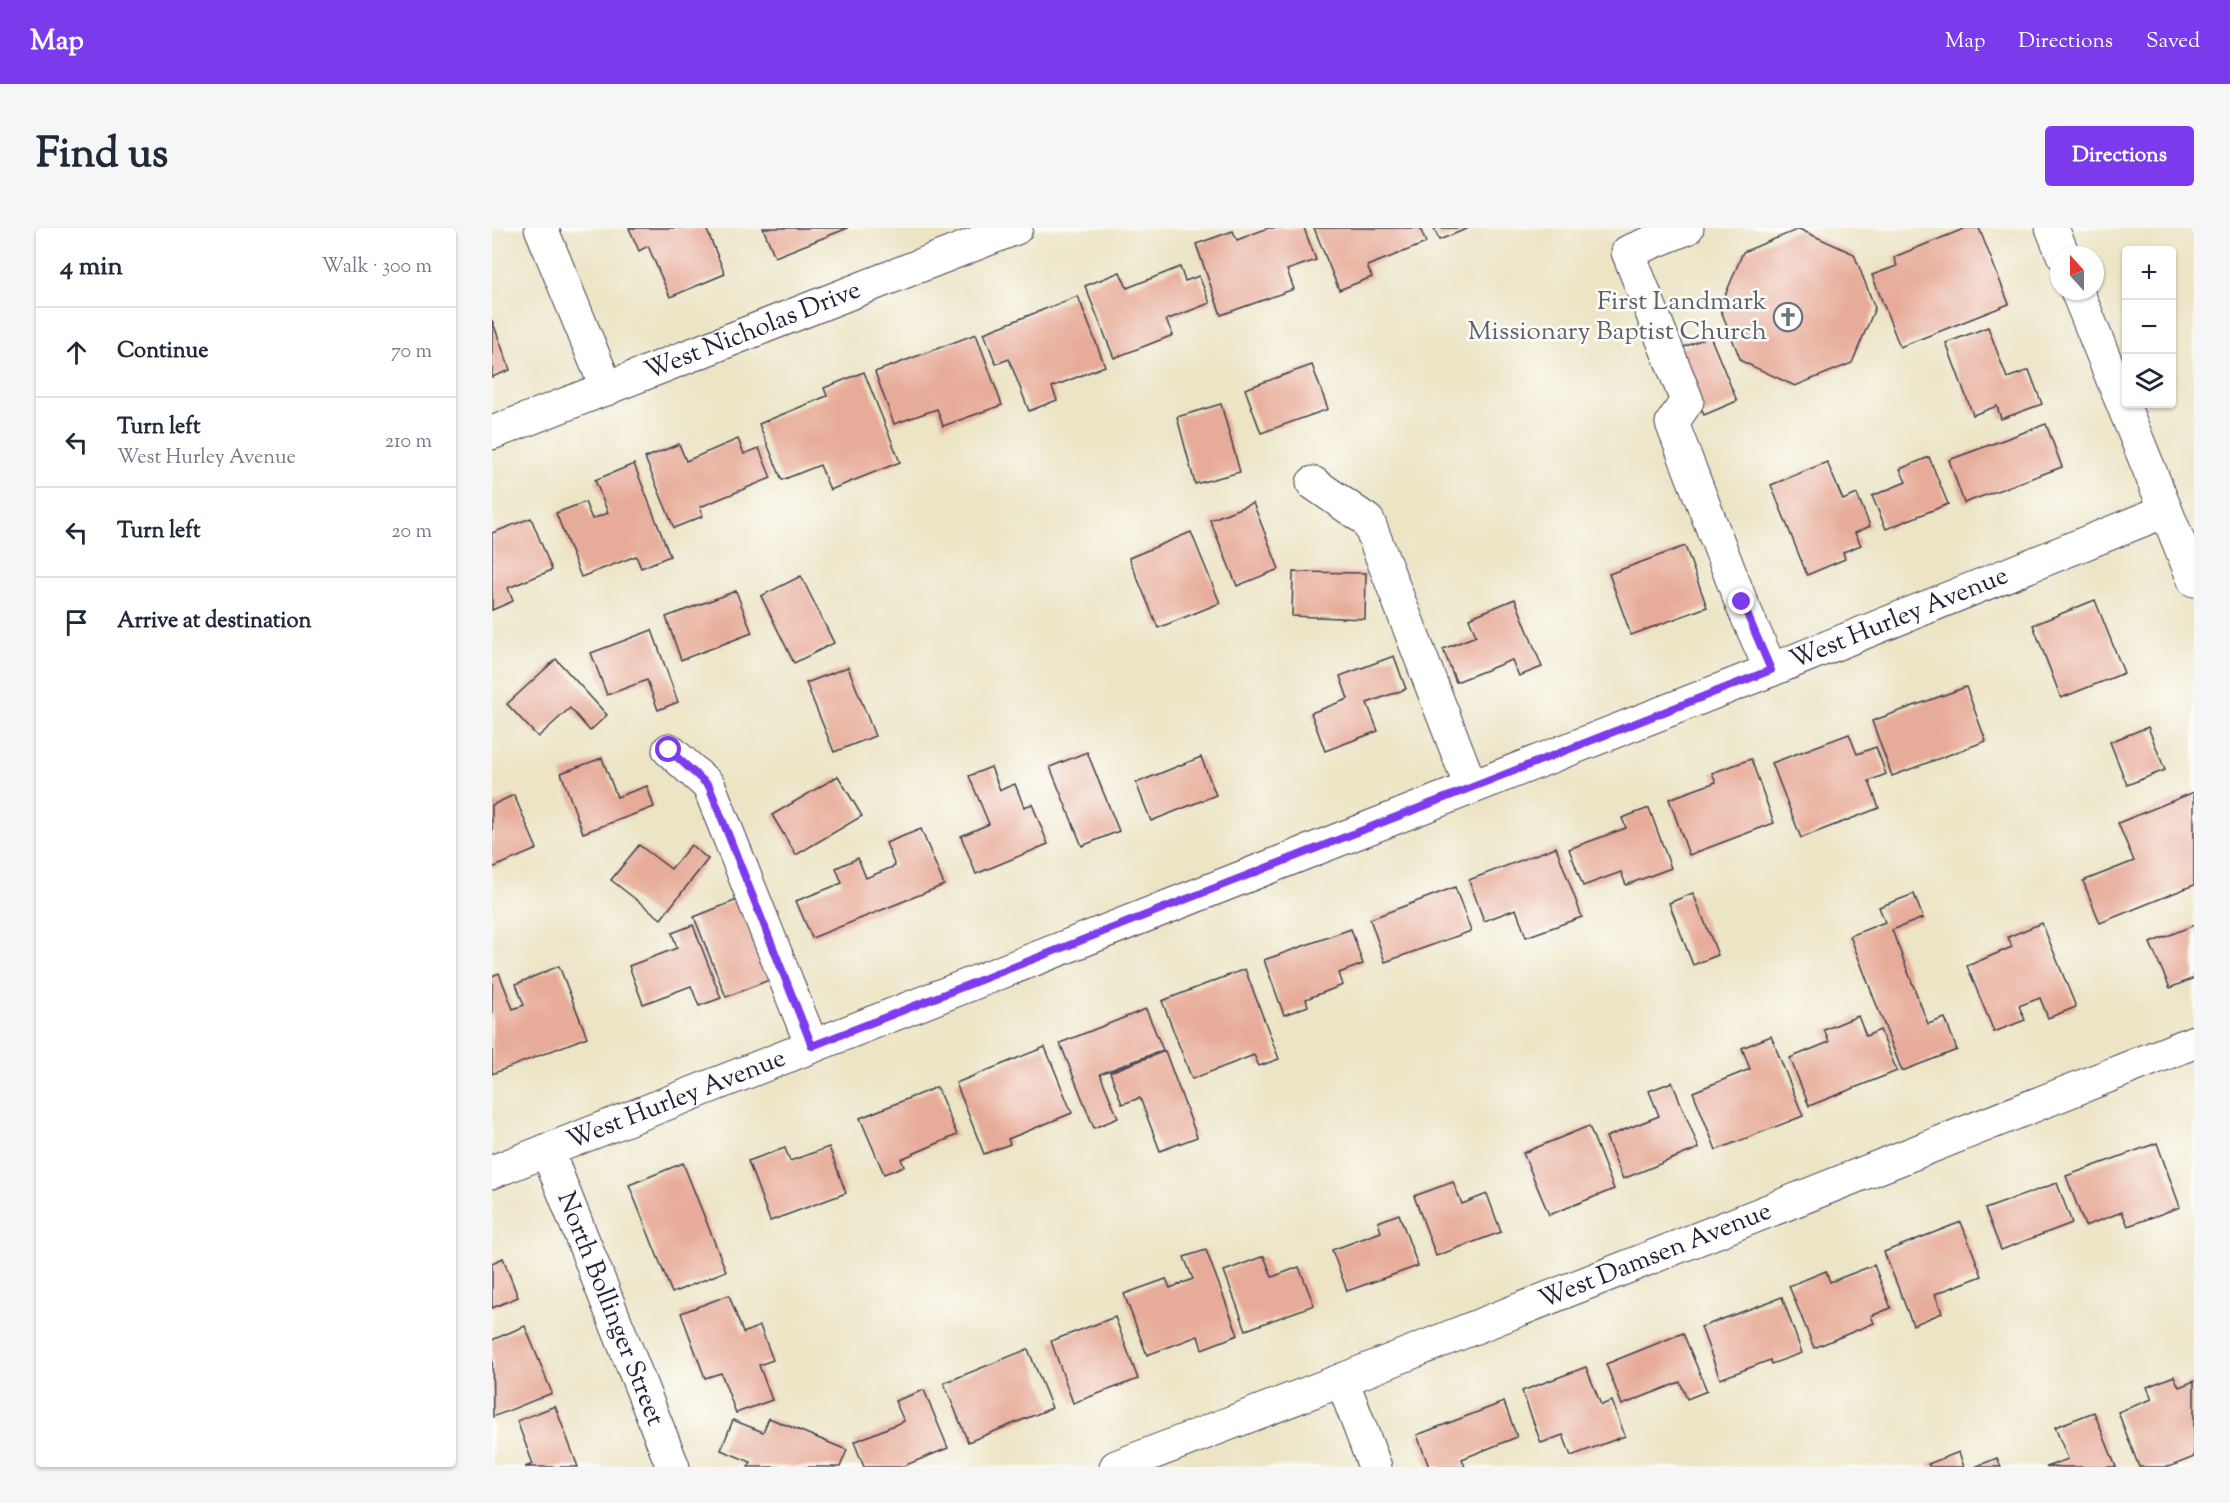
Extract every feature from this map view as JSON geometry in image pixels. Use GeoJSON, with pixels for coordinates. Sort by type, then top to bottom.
{"type":"FeatureCollection","features":[{"type":"Feature","properties":{"kind":"street"},"geometry":{"type":"LineString","coordinates":[[541,228],[606,388]]}},
{"type":"Feature","properties":{"kind":"street","name":"West Nicholas Drive"},"geometry":{"type":"LineString","coordinates":[[492,433],[983,234],[1016,228]]}},
{"type":"Feature","properties":{"kind":"street"},"geometry":{"type":"LineString","coordinates":[[1687,228],[1628,252],[1687,401],[1672,423],[1771,670]]}},
{"type":"Feature","properties":{"kind":"street"},"geometry":{"type":"LineString","coordinates":[[2052,228],[2059,246]]}},
{"type":"Feature","properties":{"kind":"street"},"geometry":{"type":"LineString","coordinates":[[2081,300],[2194,580]]}},
{"type":"Feature","properties":{"kind":"street"},"geometry":{"type":"LineString","coordinates":[[1313,483],[1368,521],[1471,787]]}},
{"type":"Feature","properties":{"kind":"street","name":"West Hurley Avenue"},"geometry":{"type":"LineString","coordinates":[[492,1172],[1771,670],[2165,511]]}},
{"type":"Feature","properties":{"kind":"street"},"geometry":{"type":"LineString","coordinates":[[669,750],[709,786],[812,1046]]}},
{"type":"Feature","properties":{"kind":"street","name":"West Damsen Avenue"},"geometry":{"type":"LineString","coordinates":[[1116,1467],[1342,1380],[2194,1042]]}},
{"type":"Feature","properties":{"kind":"street","name":"North Bollinger Street"},"geometry":{"type":"LineString","coordinates":[[547,1150],[673,1467]]}},
{"type":"Feature","properties":{"kind":"street"},"geometry":{"type":"LineString","coordinates":[[1342,1380],[1375,1467]]}},
{"type":"Feature","properties":{"kind":"building"},"geometry":{"type":"Polygon","coordinates":[[[629,228],[706,228],[725,274],[670,297],[648,246],[639,251],[629,228]]]}},
{"type":"Feature","properties":{"kind":"building"},"geometry":{"type":"Polygon","coordinates":[[[763,228],[848,228],[775,257],[763,228]]]}},
{"type":"Feature","properties":{"kind":"building"},"geometry":{"type":"Polygon","coordinates":[[[1268,228],[1304,228],[1316,260],[1287,270],[1294,289],[1221,315],[1196,244],[1233,231],[1237,240],[1268,228]]]}},
{"type":"Feature","properties":{"kind":"building"},"geometry":{"type":"Polygon","coordinates":[[[1314,228],[1420,228],[1426,243],[1367,266],[1372,277],[1339,290],[1314,228]]]}},
{"type":"Feature","properties":{"kind":"building"},"geometry":{"type":"Polygon","coordinates":[[[1434,228],[1469,228],[1439,240],[1434,228]]]}},
{"type":"Feature","properties":{"kind":"building"},"geometry":{"type":"Polygon","coordinates":[[[1966,228],[1979,228],[2009,304],[1900,347],[1872,275],[1897,266],[1894,257],[1966,228]]]}},
{"type":"Feature","properties":{"kind":"building"},"geometry":{"type":"Polygon","coordinates":[[[1799,229],[1854,254],[1875,308],[1852,363],[1795,386],[1741,361],[1720,308],[1743,252],[1799,229]]]}},
{"type":"Feature","properties":{"kind":"building"},"geometry":{"type":"Polygon","coordinates":[[[1180,267],[1185,281],[1199,276],[1210,303],[1166,320],[1173,335],[1114,358],[1085,286],[1120,272],[1127,288],[1180,267]]]}},
{"type":"Feature","properties":{"kind":"building"},"geometry":{"type":"Polygon","coordinates":[[[1078,296],[1105,366],[1052,387],[1057,400],[1029,411],[1009,359],[996,364],[984,333],[1078,296]]]}},
{"type":"Feature","properties":{"kind":"building"},"geometry":{"type":"Polygon","coordinates":[[[492,320],[510,370],[492,377],[492,320]]]}},
{"type":"Feature","properties":{"kind":"building"},"geometry":{"type":"Polygon","coordinates":[[[1988,327],[2007,378],[2029,370],[2042,404],[2001,419],[1997,406],[1973,415],[1946,343],[1988,327]]]}},
{"type":"Feature","properties":{"kind":"building"},"geometry":{"type":"Polygon","coordinates":[[[976,334],[1002,405],[943,426],[937,409],[894,424],[875,372],[976,334]]]}},
{"type":"Feature","properties":{"kind":"building"},"geometry":{"type":"Polygon","coordinates":[[[1710,336],[1737,401],[1704,415],[1677,350],[1710,336]]]}},
{"type":"Feature","properties":{"kind":"building"},"geometry":{"type":"Polygon","coordinates":[[[1312,365],[1328,409],[1261,433],[1245,389],[1312,365]]]}},
{"type":"Feature","properties":{"kind":"building"},"geometry":{"type":"Polygon","coordinates":[[[864,372],[900,462],[830,490],[820,465],[782,480],[759,424],[827,396],[824,388],[864,372]]]}},
{"type":"Feature","properties":{"kind":"building"},"geometry":{"type":"Polygon","coordinates":[[[1221,404],[1240,472],[1195,484],[1177,417],[1221,404]]]}},
{"type":"Feature","properties":{"kind":"building"},"geometry":{"type":"Polygon","coordinates":[[[2046,424],[2062,467],[1964,503],[1949,460],[2046,424]]]}},
{"type":"Feature","properties":{"kind":"building"},"geometry":{"type":"Polygon","coordinates":[[[738,439],[744,454],[759,448],[771,478],[700,507],[703,516],[674,528],[645,458],[679,444],[686,461],[738,439]]]}},
{"type":"Feature","properties":{"kind":"building"},"geometry":{"type":"Polygon","coordinates":[[[1929,457],[1948,504],[1886,529],[1872,496],[1906,482],[1900,469],[1929,457]]]}},
{"type":"Feature","properties":{"kind":"building"},"geometry":{"type":"Polygon","coordinates":[[[1827,462],[1843,500],[1857,494],[1870,526],[1855,533],[1861,545],[1843,552],[1845,559],[1807,575],[1771,485],[1827,462]]]}},
{"type":"Feature","properties":{"kind":"building"},"geometry":{"type":"Polygon","coordinates":[[[634,464],[670,556],[641,568],[636,556],[581,577],[556,513],[585,502],[592,519],[608,513],[595,480],[634,464]]]}},
{"type":"Feature","properties":{"kind":"building"},"geometry":{"type":"Polygon","coordinates":[[[1253,503],[1279,569],[1237,586],[1210,520],[1253,503]]]}},
{"type":"Feature","properties":{"kind":"building"},"geometry":{"type":"Polygon","coordinates":[[[531,518],[552,570],[508,588],[513,601],[492,610],[492,533],[531,518]]]}},
{"type":"Feature","properties":{"kind":"building"},"geometry":{"type":"Polygon","coordinates":[[[1191,532],[1220,603],[1158,628],[1129,558],[1191,532]]]}},
{"type":"Feature","properties":{"kind":"building"},"geometry":{"type":"Polygon","coordinates":[[[1685,546],[1707,607],[1631,635],[1609,574],[1685,546]]]}},
{"type":"Feature","properties":{"kind":"building"},"geometry":{"type":"Polygon","coordinates":[[[1293,572],[1366,573],[1365,619],[1292,616],[1293,572]]]}},
{"type":"Feature","properties":{"kind":"building"},"geometry":{"type":"Polygon","coordinates":[[[801,576],[834,643],[794,663],[761,596],[801,576]]]}},
{"type":"Feature","properties":{"kind":"building"},"geometry":{"type":"Polygon","coordinates":[[[736,591],[752,633],[681,660],[666,617],[736,591]]]}},
{"type":"Feature","properties":{"kind":"building"},"geometry":{"type":"Polygon","coordinates":[[[1515,599],[1542,667],[1519,676],[1512,660],[1456,682],[1443,649],[1476,636],[1469,618],[1515,599]]]}},
{"type":"Feature","properties":{"kind":"building"},"geometry":{"type":"Polygon","coordinates":[[[2095,600],[2124,673],[2061,698],[2033,625],[2095,600]]]}},
{"type":"Feature","properties":{"kind":"building"},"geometry":{"type":"Polygon","coordinates":[[[652,630],[678,702],[658,710],[647,680],[607,695],[591,653],[652,630]]]}},
{"type":"Feature","properties":{"kind":"building"},"geometry":{"type":"Polygon","coordinates":[[[1394,656],[1406,689],[1367,703],[1378,731],[1325,751],[1311,713],[1348,699],[1340,676],[1394,656]]]}},
{"type":"Feature","properties":{"kind":"building"},"geometry":{"type":"Polygon","coordinates":[[[556,659],[607,715],[590,731],[570,708],[538,737],[507,704],[556,659]]]}},
{"type":"Feature","properties":{"kind":"building"},"geometry":{"type":"Polygon","coordinates":[[[848,667],[875,736],[834,752],[806,683],[848,667]]]}},
{"type":"Feature","properties":{"kind":"building"},"geometry":{"type":"Polygon","coordinates":[[[1966,687],[1986,741],[1892,776],[1872,721],[1966,687]]]}},
{"type":"Feature","properties":{"kind":"building"},"geometry":{"type":"Polygon","coordinates":[[[2148,727],[2165,770],[2127,785],[2110,742],[2148,727]]]}},
{"type":"Feature","properties":{"kind":"building"},"geometry":{"type":"Polygon","coordinates":[[[1849,734],[1857,754],[1876,747],[1886,774],[1869,781],[1879,808],[1801,838],[1772,763],[1849,734]]]}},
{"type":"Feature","properties":{"kind":"building"},"geometry":{"type":"Polygon","coordinates":[[[1087,752],[1119,831],[1082,846],[1050,767],[1087,752]]]}},
{"type":"Feature","properties":{"kind":"building"},"geometry":{"type":"Polygon","coordinates":[[[1201,757],[1216,795],[1151,821],[1136,783],[1201,757]]]}},
{"type":"Feature","properties":{"kind":"building"},"geometry":{"type":"Polygon","coordinates":[[[602,758],[617,797],[647,786],[654,807],[583,833],[561,773],[602,758]]]}},
{"type":"Feature","properties":{"kind":"building"},"geometry":{"type":"Polygon","coordinates":[[[1751,759],[1774,823],[1689,855],[1669,799],[1716,782],[1712,773],[1751,759]]]}},
{"type":"Feature","properties":{"kind":"building"},"geometry":{"type":"Polygon","coordinates":[[[991,767],[1000,790],[1015,784],[1024,807],[1032,804],[1048,844],[976,874],[961,836],[989,824],[969,776],[991,767]]]}},
{"type":"Feature","properties":{"kind":"building"},"geometry":{"type":"Polygon","coordinates":[[[838,776],[862,816],[796,855],[772,815],[838,776]]]}},
{"type":"Feature","properties":{"kind":"building"},"geometry":{"type":"Polygon","coordinates":[[[2194,792],[2194,885],[2100,923],[2083,881],[2134,861],[2118,823],[2194,792]]]}},
{"type":"Feature","properties":{"kind":"building"},"geometry":{"type":"Polygon","coordinates":[[[514,795],[537,849],[492,868],[492,805],[514,795]]]}},
{"type":"Feature","properties":{"kind":"building"},"geometry":{"type":"Polygon","coordinates":[[[1649,808],[1671,868],[1626,885],[1621,872],[1583,886],[1569,849],[1626,828],[1622,818],[1649,808]]]}},
{"type":"Feature","properties":{"kind":"building"},"geometry":{"type":"Polygon","coordinates":[[[921,829],[944,885],[812,938],[796,901],[842,883],[836,868],[858,858],[866,878],[895,866],[886,843],[921,829]]]}},
{"type":"Feature","properties":{"kind":"building"},"geometry":{"type":"Polygon","coordinates":[[[639,845],[671,869],[691,845],[708,859],[661,919],[611,880],[639,845]]]}},
{"type":"Feature","properties":{"kind":"building"},"geometry":{"type":"Polygon","coordinates":[[[1556,847],[1582,917],[1526,937],[1516,909],[1484,921],[1469,880],[1556,847]]]}},
{"type":"Feature","properties":{"kind":"building"},"geometry":{"type":"Polygon","coordinates":[[[1455,887],[1471,931],[1385,962],[1370,919],[1455,887]]]}},
{"type":"Feature","properties":{"kind":"building"},"geometry":{"type":"Polygon","coordinates":[[[1693,893],[1718,955],[1693,965],[1669,903],[1693,893]]]}},
{"type":"Feature","properties":{"kind":"building"},"geometry":{"type":"Polygon","coordinates":[[[1914,894],[1923,918],[1892,930],[1928,1024],[1945,1018],[1957,1050],[1902,1071],[1850,936],[1885,922],[1879,907],[1914,894]]]}},
{"type":"Feature","properties":{"kind":"building"},"geometry":{"type":"Polygon","coordinates":[[[737,900],[769,980],[726,997],[694,917],[737,900]]]}},
{"type":"Feature","properties":{"kind":"building"},"geometry":{"type":"Polygon","coordinates":[[[2042,923],[2076,1007],[2048,1018],[2040,998],[2019,1006],[2025,1020],[1994,1032],[1967,966],[2012,947],[2008,937],[2042,923]]]}},
{"type":"Feature","properties":{"kind":"building"},"geometry":{"type":"Polygon","coordinates":[[[693,925],[721,998],[699,1006],[691,986],[643,1004],[629,966],[677,948],[672,933],[693,925]]]}},
{"type":"Feature","properties":{"kind":"building"},"geometry":{"type":"Polygon","coordinates":[[[2194,925],[2194,978],[2170,988],[2150,943],[2194,925]]]}},
{"type":"Feature","properties":{"kind":"building"},"geometry":{"type":"Polygon","coordinates":[[[1351,929],[1363,964],[1339,973],[1343,985],[1306,999],[1308,1006],[1284,1015],[1264,960],[1351,929]]]}},
{"type":"Feature","properties":{"kind":"building"},"geometry":{"type":"Polygon","coordinates":[[[559,966],[587,1037],[492,1074],[492,976],[499,973],[513,1009],[524,1005],[516,984],[559,966]]]}},
{"type":"Feature","properties":{"kind":"building"},"geometry":{"type":"Polygon","coordinates":[[[1245,969],[1279,1059],[1259,1066],[1254,1055],[1192,1079],[1162,1001],[1245,969]]]}},
{"type":"Feature","properties":{"kind":"building"},"geometry":{"type":"Polygon","coordinates":[[[1146,1009],[1163,1050],[1100,1074],[1118,1118],[1094,1128],[1060,1043],[1146,1009]]]}},
{"type":"Feature","properties":{"kind":"building"},"geometry":{"type":"Polygon","coordinates":[[[1858,1016],[1866,1036],[1880,1030],[1897,1071],[1809,1106],[1790,1058],[1829,1042],[1824,1030],[1858,1016]]]}},
{"type":"Feature","properties":{"kind":"building"},"geometry":{"type":"Polygon","coordinates":[[[1771,1036],[1803,1116],[1716,1150],[1693,1092],[1750,1069],[1742,1048],[1771,1036]]]}},
{"type":"Feature","properties":{"kind":"building"},"geometry":{"type":"Polygon","coordinates":[[[1045,1047],[1072,1113],[1008,1139],[1010,1144],[984,1154],[956,1083],[1045,1047]]]}},
{"type":"Feature","properties":{"kind":"building"},"geometry":{"type":"Polygon","coordinates":[[[1165,1051],[1197,1137],[1160,1151],[1140,1098],[1122,1104],[1110,1072],[1165,1051]]]}},
{"type":"Feature","properties":{"kind":"building"},"geometry":{"type":"Polygon","coordinates":[[[1672,1082],[1699,1148],[1623,1179],[1606,1137],[1659,1116],[1649,1091],[1672,1082]]]}},
{"type":"Feature","properties":{"kind":"building"},"geometry":{"type":"Polygon","coordinates":[[[937,1087],[957,1135],[901,1159],[904,1166],[884,1174],[860,1118],[937,1087]]]}},
{"type":"Feature","properties":{"kind":"building"},"geometry":{"type":"Polygon","coordinates":[[[1589,1126],[1614,1189],[1549,1215],[1523,1153],[1589,1126]]]}},
{"type":"Feature","properties":{"kind":"building"},"geometry":{"type":"Polygon","coordinates":[[[2157,1143],[2180,1207],[2128,1226],[2122,1212],[2085,1226],[2066,1176],[2157,1143]]]}},
{"type":"Feature","properties":{"kind":"building"},"geometry":{"type":"Polygon","coordinates":[[[829,1147],[846,1193],[770,1221],[748,1161],[785,1148],[790,1161],[829,1147]]]}},
{"type":"Feature","properties":{"kind":"building"},"geometry":{"type":"Polygon","coordinates":[[[683,1163],[726,1271],[672,1293],[629,1185],[683,1163]]]}},
{"type":"Feature","properties":{"kind":"building"},"geometry":{"type":"Polygon","coordinates":[[[1453,1182],[1462,1204],[1487,1194],[1501,1232],[1436,1256],[1414,1196],[1453,1182]]]}},
{"type":"Feature","properties":{"kind":"building"},"geometry":{"type":"Polygon","coordinates":[[[2057,1183],[2072,1223],[2001,1250],[1985,1209],[2057,1183]]]}},
{"type":"Feature","properties":{"kind":"building"},"geometry":{"type":"Polygon","coordinates":[[[1399,1214],[1418,1266],[1347,1291],[1332,1250],[1381,1232],[1378,1222],[1399,1214]]]}},
{"type":"Feature","properties":{"kind":"building"},"geometry":{"type":"Polygon","coordinates":[[[1961,1222],[1982,1276],[1935,1294],[1942,1313],[1913,1325],[1884,1252],[1961,1222]]]}},
{"type":"Feature","properties":{"kind":"building"},"geometry":{"type":"Polygon","coordinates":[[[1206,1250],[1238,1335],[1202,1349],[1198,1336],[1147,1355],[1124,1294],[1166,1279],[1170,1288],[1193,1279],[1184,1257],[1206,1250]]]}},
{"type":"Feature","properties":{"kind":"building"},"geometry":{"type":"Polygon","coordinates":[[[1264,1256],[1272,1277],[1299,1267],[1314,1305],[1246,1330],[1224,1271],[1264,1256]]]}},
{"type":"Feature","properties":{"kind":"building"},"geometry":{"type":"Polygon","coordinates":[[[503,1258],[518,1297],[492,1308],[492,1263],[503,1258]]]}},
{"type":"Feature","properties":{"kind":"building"},"geometry":{"type":"Polygon","coordinates":[[[1874,1265],[1891,1308],[1871,1316],[1874,1323],[1814,1348],[1789,1286],[1826,1271],[1830,1282],[1874,1265]]]}},
{"type":"Feature","properties":{"kind":"building"},"geometry":{"type":"Polygon","coordinates":[[[729,1295],[743,1333],[760,1326],[773,1360],[759,1365],[772,1400],[736,1413],[721,1373],[705,1378],[681,1313],[729,1295]]]}},
{"type":"Feature","properties":{"kind":"building"},"geometry":{"type":"Polygon","coordinates":[[[1782,1297],[1802,1353],[1771,1364],[1770,1360],[1720,1379],[1701,1327],[1782,1297]]]}},
{"type":"Feature","properties":{"kind":"building"},"geometry":{"type":"Polygon","coordinates":[[[1115,1317],[1138,1379],[1073,1403],[1051,1341],[1115,1317]]]}},
{"type":"Feature","properties":{"kind":"building"},"geometry":{"type":"Polygon","coordinates":[[[525,1326],[552,1393],[493,1417],[492,1340],[525,1326]]]}},
{"type":"Feature","properties":{"kind":"building"},"geometry":{"type":"Polygon","coordinates":[[[1683,1333],[1707,1391],[1687,1399],[1680,1382],[1622,1405],[1606,1364],[1683,1333]]]}},
{"type":"Feature","properties":{"kind":"building"},"geometry":{"type":"Polygon","coordinates":[[[1028,1349],[1052,1408],[968,1442],[944,1383],[1028,1349]]]}},
{"type":"Feature","properties":{"kind":"building"},"geometry":{"type":"Polygon","coordinates":[[[1586,1367],[1601,1405],[1612,1401],[1625,1436],[1571,1456],[1563,1435],[1541,1443],[1522,1391],[1586,1367]]]}},
{"type":"Feature","properties":{"kind":"building"},"geometry":{"type":"Polygon","coordinates":[[[2174,1376],[2179,1387],[2194,1381],[2194,1457],[2169,1467],[2139,1467],[2118,1412],[2152,1399],[2147,1387],[2174,1376]]]}},
{"type":"Feature","properties":{"kind":"building"},"geometry":{"type":"Polygon","coordinates":[[[924,1390],[948,1448],[901,1467],[864,1467],[854,1442],[904,1421],[895,1401],[924,1390]]]}},
{"type":"Feature","properties":{"kind":"building"},"geometry":{"type":"Polygon","coordinates":[[[1504,1402],[1517,1437],[1462,1459],[1465,1467],[1429,1467],[1417,1435],[1504,1402]]]}},
{"type":"Feature","properties":{"kind":"building"},"geometry":{"type":"Polygon","coordinates":[[[555,1406],[578,1467],[525,1467],[533,1464],[517,1421],[555,1406]]]}},
{"type":"Feature","properties":{"kind":"building"},"geometry":{"type":"Polygon","coordinates":[[[2094,1412],[2116,1467],[2046,1467],[2068,1459],[2055,1427],[2094,1412]]]}},
{"type":"Feature","properties":{"kind":"building"},"geometry":{"type":"Polygon","coordinates":[[[769,1418],[847,1450],[840,1467],[748,1467],[751,1462],[721,1450],[733,1420],[763,1432],[769,1418]]]}},
{"type":"Feature","properties":{"kind":"building"},"geometry":{"type":"Polygon","coordinates":[[[1959,1452],[1964,1467],[1930,1467],[1928,1464],[1959,1452]]]}},
{"type":"Feature","properties":{"kind":"building"},"geometry":{"type":"Polygon","coordinates":[[[1997,1458],[2001,1467],[1975,1467],[1997,1458]]]}},
{"type":"Feature","properties":{"kind":"place","name":"First Landmark Missionary Baptist Church"},"geometry":{"type":"Point","coordinates":[1788,317]}},
{"type":"Feature","properties":{"kind":"route"},"geometry":{"type":"LineString","coordinates":[[669,750],[709,786],[812,1046],[1771,670],[1742,602]]}}]}
